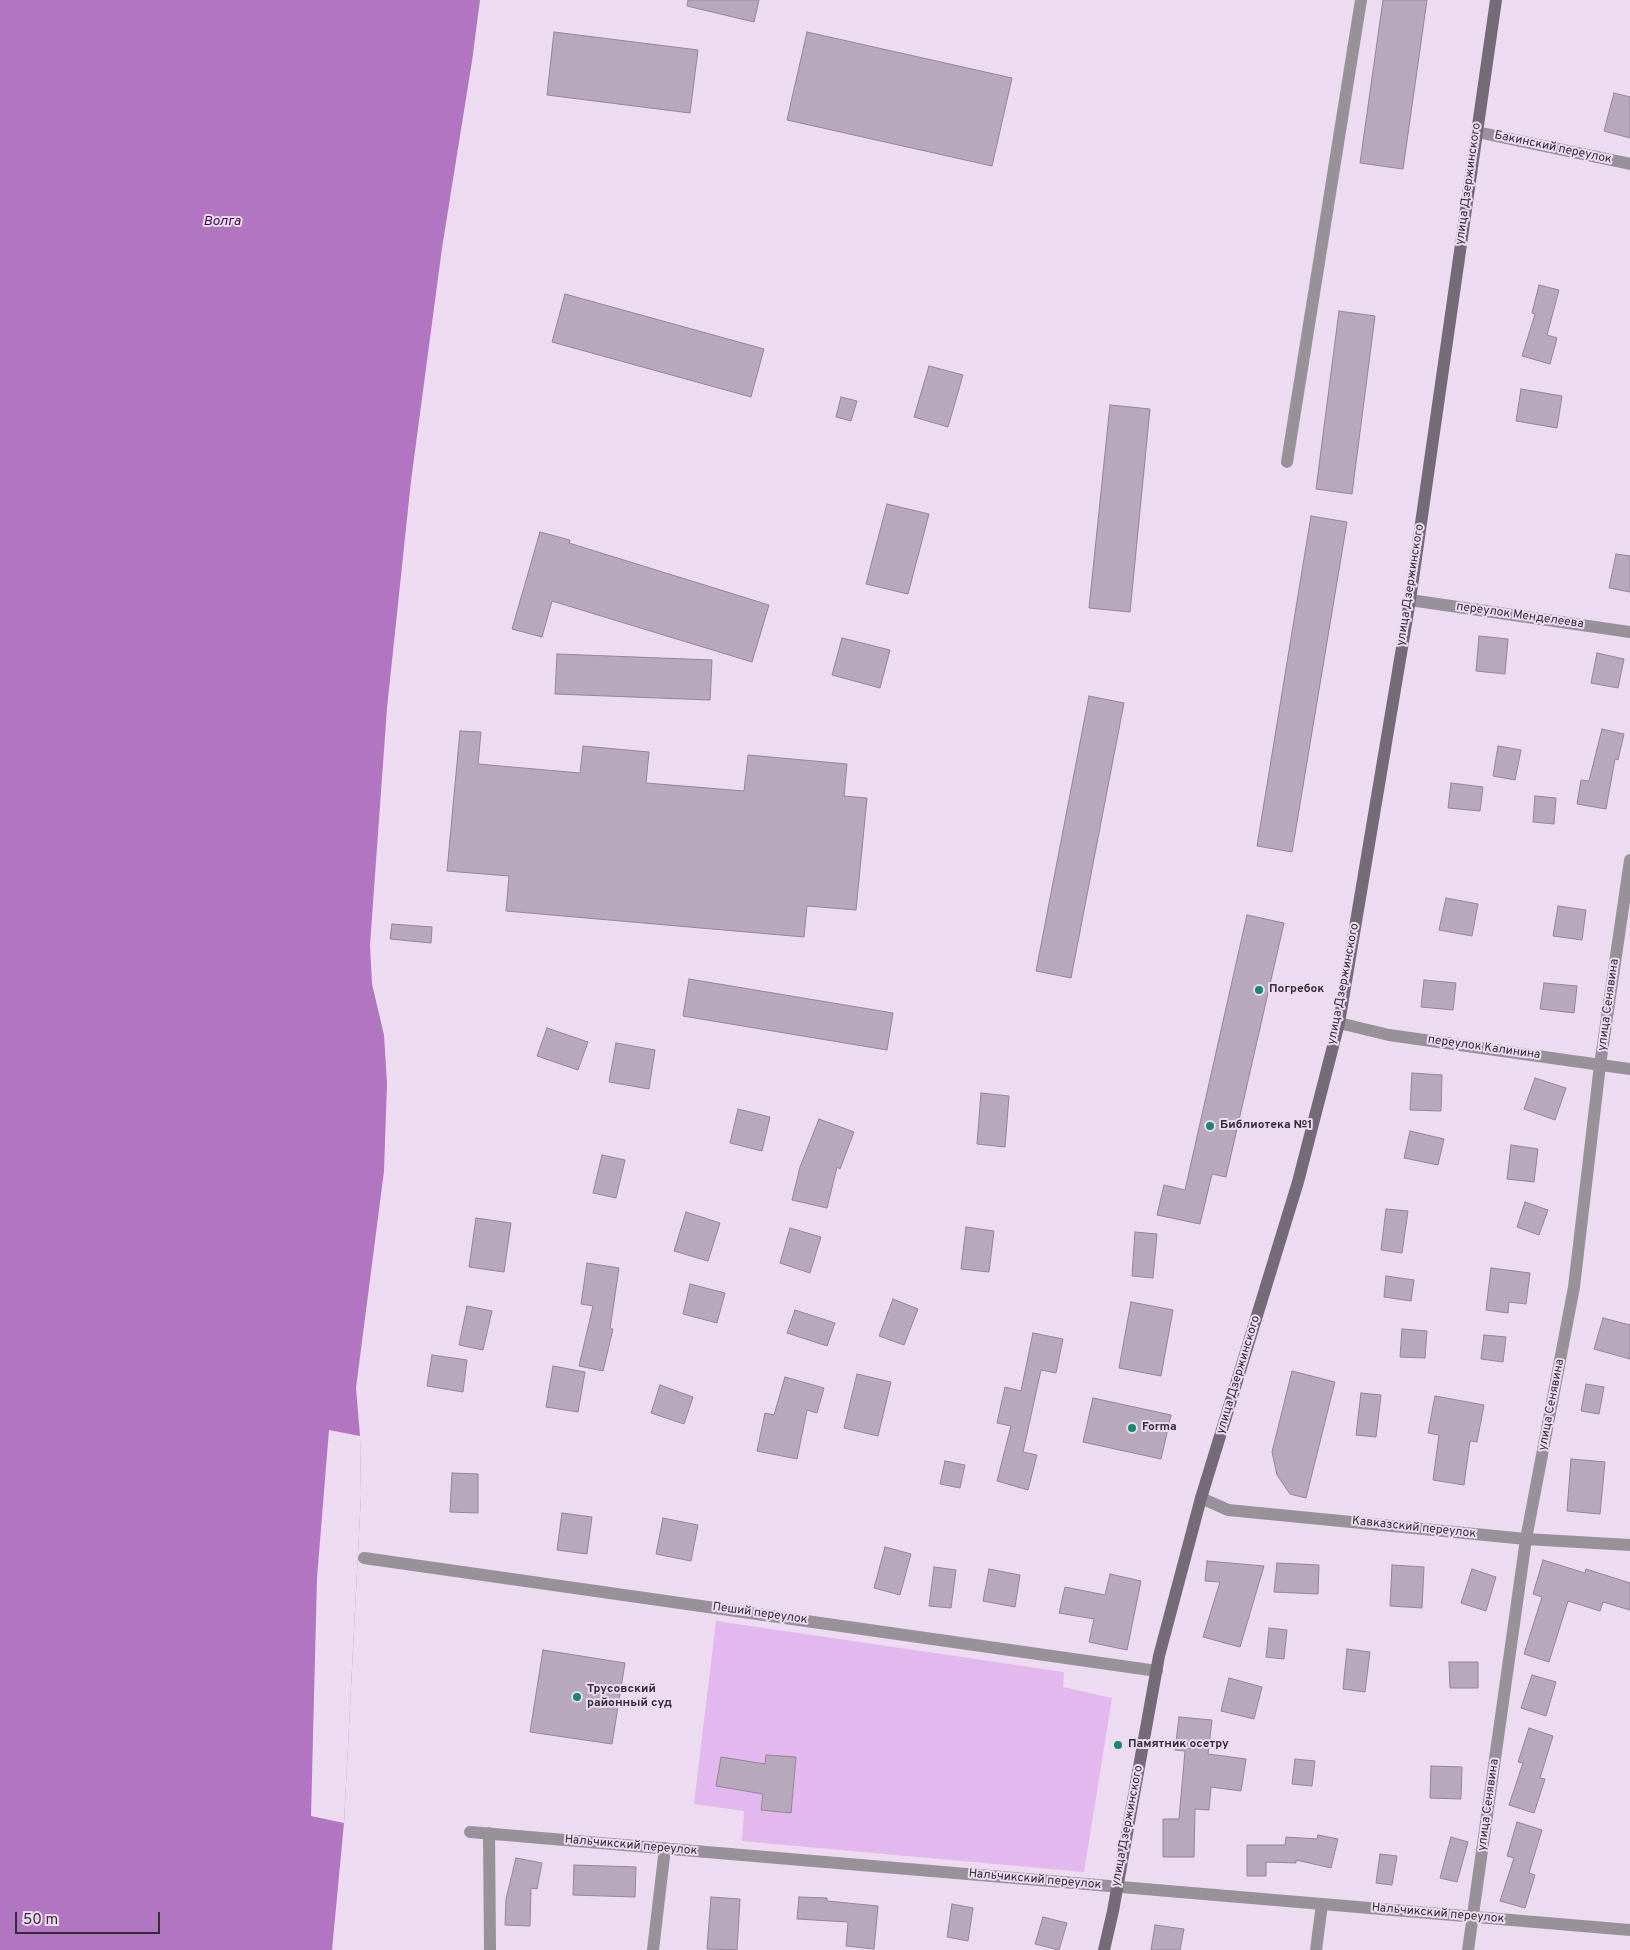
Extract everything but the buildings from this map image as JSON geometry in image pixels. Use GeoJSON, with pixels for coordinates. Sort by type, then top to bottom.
{"type":"FeatureCollection","features":[{"type":"Feature","properties":{"kind":"main road","name":"улица Дзержинского"},"geometry":{"type":"LineString","coordinates":[[1104,1950],[1156,1671],[1201,1498],[1298,1182],[1338,1023],[1410,600],[1496,0]]}},
{"type":"Feature","properties":{"kind":"street"},"geometry":{"type":"LineString","coordinates":[[1287,462],[1361,0]]}},
{"type":"Feature","properties":{"kind":"street","name":"Бакинский переулок"},"geometry":{"type":"LineString","coordinates":[[1477,132],[1630,164]]}},
{"type":"Feature","properties":{"kind":"street","name":"переулок Менделеева"},"geometry":{"type":"LineString","coordinates":[[1410,600],[1630,632]]}},
{"type":"Feature","properties":{"kind":"street","name":"улица Сенявина"},"geometry":{"type":"LineString","coordinates":[[1468,1950],[1526,1539],[1574,1287],[1600,1065],[1630,860]]}},
{"type":"Feature","properties":{"kind":"street","name":"переулок Калинина"},"geometry":{"type":"LineString","coordinates":[[1338,1023],[1389,1034],[1630,1069]]}},
{"type":"Feature","properties":{"kind":"street","name":"Кавказский переулок"},"geometry":{"type":"LineString","coordinates":[[1201,1498],[1228,1510],[1526,1539],[1630,1545]]}},
{"type":"Feature","properties":{"kind":"street","name":"Пеший переулок"},"geometry":{"type":"LineString","coordinates":[[364,1558],[1156,1671]]}},
{"type":"Feature","properties":{"kind":"street","name":"Нальчикский переулок"},"geometry":{"type":"LineString","coordinates":[[470,1832],[1630,1930]]}},
{"type":"Feature","properties":{"kind":"street"},"geometry":{"type":"LineString","coordinates":[[489,1833],[490,1950]]}},
{"type":"Feature","properties":{"kind":"street"},"geometry":{"type":"LineString","coordinates":[[653,1950],[665,1848]]}},
{"type":"Feature","properties":{"kind":"street"},"geometry":{"type":"LineString","coordinates":[[1316,1950],[1322,1904]]}},
{"type":"Feature","properties":{"kind":"shaded area"},"geometry":{"type":"Polygon","coordinates":[[[716,1621],[1064,1672],[1063,1687],[1112,1698],[1084,1872],[742,1841],[744,1811],[694,1804],[716,1621]]]}},
{"type":"Feature","properties":{"kind":"water","name":"Волга"},"geometry":{"type":"Polygon","coordinates":[[[0,0],[480,0],[442,248],[411,481],[387,708],[370,945],[372,984],[384,1035],[387,1083],[384,1171],[356,1388],[360,1436],[361,1495],[344,1823],[332,1950],[0,1950],[0,0]]]}},
{"type":"Feature","properties":{"kind":"pier"},"geometry":{"type":"Polygon","coordinates":[[[329,1430],[360,1436],[361,1495],[344,1823],[311,1816],[317,1578],[329,1430]]]}},
{"type":"Feature","properties":{"kind":"place","name":"Погребок"},"geometry":{"type":"Point","coordinates":[1259,990]}},
{"type":"Feature","properties":{"kind":"place","name":"Библиотека №1"},"geometry":{"type":"Point","coordinates":[1210,1126]}},
{"type":"Feature","properties":{"kind":"place","name":"Forma"},"geometry":{"type":"Point","coordinates":[1132,1428]}},
{"type":"Feature","properties":{"kind":"place","name":"Трусовский районный суд"},"geometry":{"type":"Point","coordinates":[577,1697]}},
{"type":"Feature","properties":{"kind":"place","name":"Памятник осетру"},"geometry":{"type":"Point","coordinates":[1118,1745]}}]}
